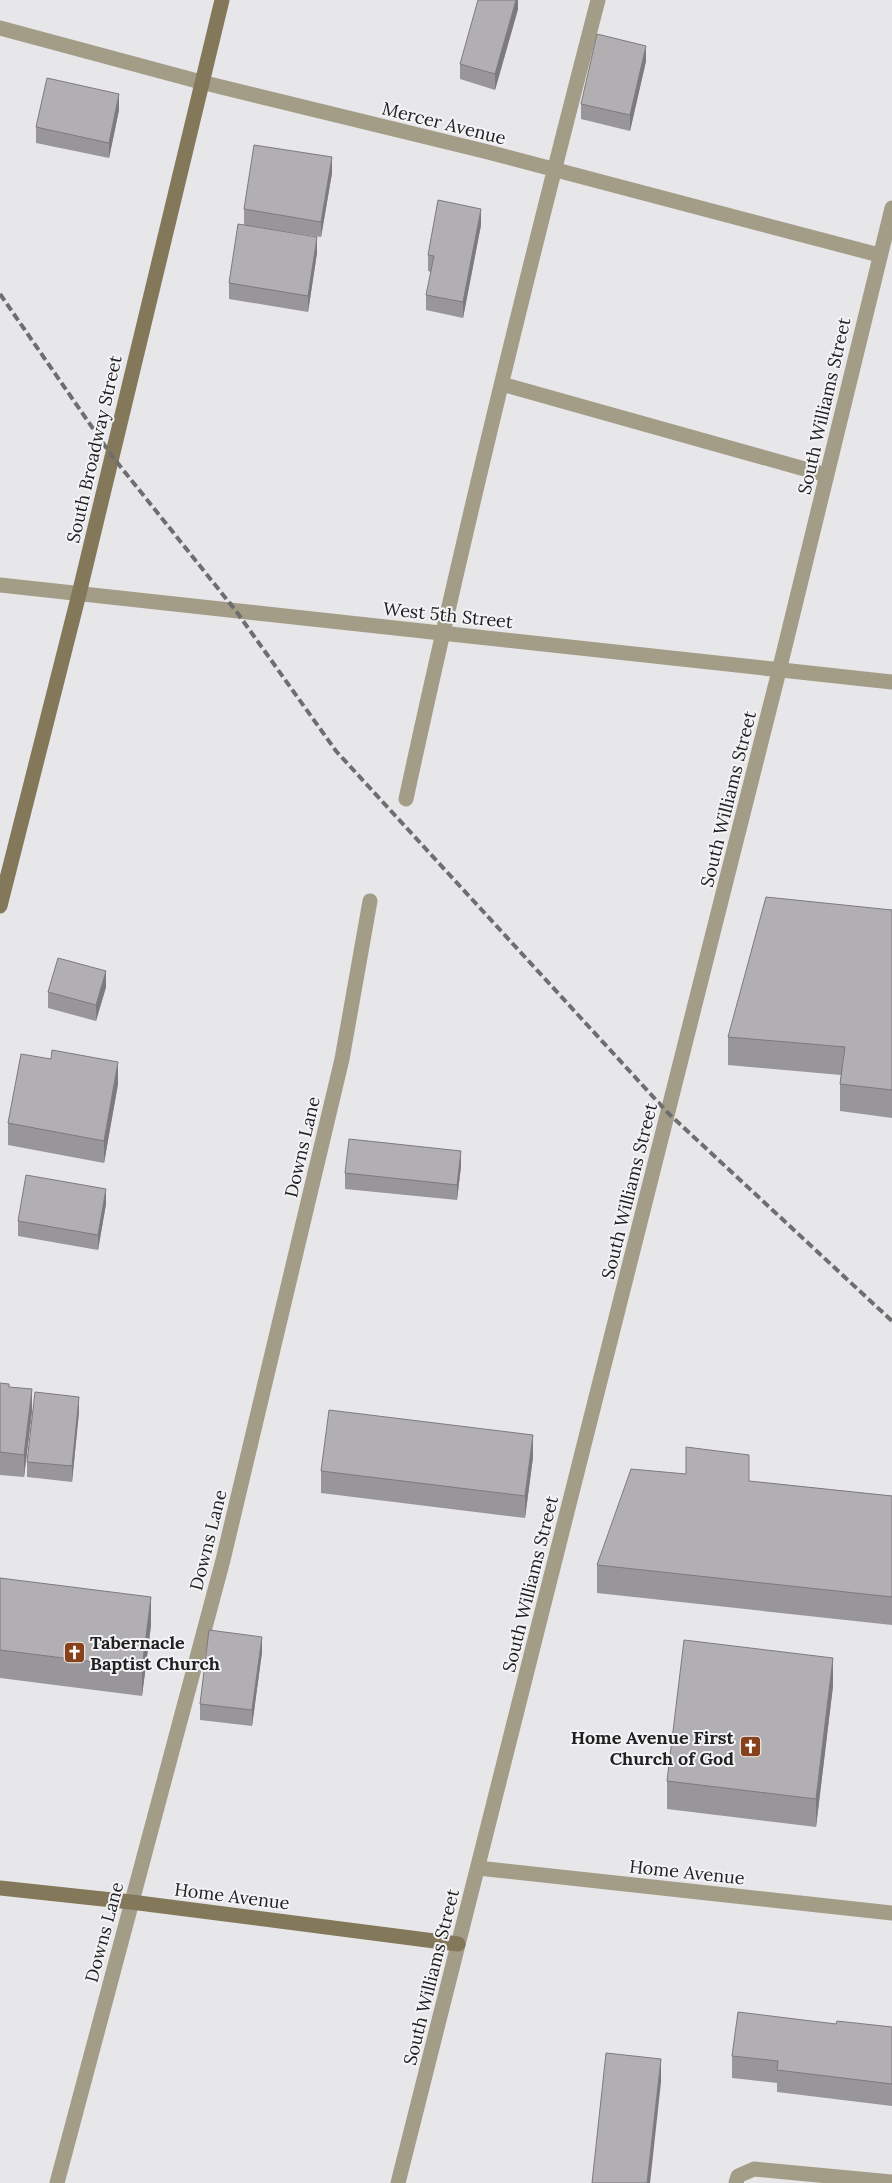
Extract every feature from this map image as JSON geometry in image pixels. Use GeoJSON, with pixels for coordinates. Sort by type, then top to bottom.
{"type":"FeatureCollection","features":[{"type":"Feature","properties":{"kind":"street","name":"South Broadway Street"},"geometry":{"type":"LineString","coordinates":[[0,906],[79,594],[222,0]]}},
{"type":"Feature","properties":{"kind":"street"},"geometry":{"type":"LineString","coordinates":[[406,799],[442,634],[502,384],[598,0]]}},
{"type":"Feature","properties":{"kind":"street","name":"Mercer Avenue"},"geometry":{"type":"LineString","coordinates":[[0,28],[202,82],[554,170],[879,255]]}},
{"type":"Feature","properties":{"kind":"street","name":"South Williams Street"},"geometry":{"type":"LineString","coordinates":[[398,2183],[779,671],[892,208]]}},
{"type":"Feature","properties":{"kind":"street"},"geometry":{"type":"LineString","coordinates":[[502,384],[826,475]]}},
{"type":"Feature","properties":{"kind":"street","name":"West 5th Street"},"geometry":{"type":"LineString","coordinates":[[0,585],[892,682]]}},
{"type":"Feature","properties":{"kind":"street","name":"Downs Lane"},"geometry":{"type":"LineString","coordinates":[[57,2183],[223,1560],[342,1059],[370,901]]}},
{"type":"Feature","properties":{"kind":"street","name":"Home Avenue"},"geometry":{"type":"LineString","coordinates":[[478,1868],[892,1913]]}},
{"type":"Feature","properties":{"kind":"street","name":"Home Avenue"},"geometry":{"type":"LineString","coordinates":[[0,1888],[131,1902],[458,1944]]}},
{"type":"Feature","properties":{"kind":"street"},"geometry":{"type":"LineString","coordinates":[[736,2183],[738,2176],[754,2169],[892,2182]]}},
{"type":"Feature","properties":{"kind":"building"},"geometry":{"type":"Polygon","coordinates":[[[478,0],[516,0],[495,74],[460,64],[478,0]]]}},
{"type":"Feature","properties":{"kind":"building"},"geometry":{"type":"Polygon","coordinates":[[[597,34],[646,46],[630,115],[581,104],[597,34]]]}},
{"type":"Feature","properties":{"kind":"building"},"geometry":{"type":"Polygon","coordinates":[[[47,78],[119,94],[109,143],[36,127],[47,78]]]}},
{"type":"Feature","properties":{"kind":"building"},"geometry":{"type":"Polygon","coordinates":[[[254,145],[332,157],[321,222],[244,209],[254,145]]]}},
{"type":"Feature","properties":{"kind":"building"},"geometry":{"type":"Polygon","coordinates":[[[438,200],[481,209],[463,302],[426,295],[434,256],[428,255],[438,200]]]}},
{"type":"Feature","properties":{"kind":"building"},"geometry":{"type":"Polygon","coordinates":[[[238,224],[317,237],[308,296],[229,283],[238,224]]]}},
{"type":"Feature","properties":{"kind":"building"},"geometry":{"type":"Polygon","coordinates":[[[766,897],[892,910],[892,1090],[840,1084],[845,1047],[728,1037],[766,897]]]}},
{"type":"Feature","properties":{"kind":"building"},"geometry":{"type":"Polygon","coordinates":[[[58,958],[106,971],[96,1005],[48,992],[58,958]]]}},
{"type":"Feature","properties":{"kind":"building"},"geometry":{"type":"Polygon","coordinates":[[[52,1050],[118,1062],[104,1141],[8,1123],[21,1054],[51,1059],[52,1050]]]}},
{"type":"Feature","properties":{"kind":"building"},"geometry":{"type":"Polygon","coordinates":[[[349,1139],[461,1151],[457,1185],[345,1173],[349,1139]]]}},
{"type":"Feature","properties":{"kind":"building"},"geometry":{"type":"Polygon","coordinates":[[[26,1175],[106,1189],[98,1235],[18,1221],[26,1175]]]}},
{"type":"Feature","properties":{"kind":"building"},"geometry":{"type":"Polygon","coordinates":[[[0,1383],[9,1384],[9,1387],[32,1389],[24,1455],[0,1452],[0,1383]]]}},
{"type":"Feature","properties":{"kind":"building"},"geometry":{"type":"Polygon","coordinates":[[[35,1392],[79,1397],[72,1466],[27,1462],[35,1392]]]}},
{"type":"Feature","properties":{"kind":"building"},"geometry":{"type":"Polygon","coordinates":[[[329,1410],[533,1435],[525,1496],[321,1471],[329,1410]]]}},
{"type":"Feature","properties":{"kind":"building"},"geometry":{"type":"Polygon","coordinates":[[[686,1447],[749,1455],[749,1481],[892,1496],[892,1597],[597,1565],[631,1469],[686,1474],[686,1447]]]}},
{"type":"Feature","properties":{"kind":"building","name":"Tabernacle Baptist Church"},"geometry":{"type":"Polygon","coordinates":[[[0,1578],[151,1597],[142,1668],[0,1650],[0,1578]]]}},
{"type":"Feature","properties":{"kind":"building"},"geometry":{"type":"Polygon","coordinates":[[[209,1630],[262,1637],[252,1710],[200,1704],[209,1630]]]}},
{"type":"Feature","properties":{"kind":"building","name":"Home Avenue First Church of God"},"geometry":{"type":"Polygon","coordinates":[[[684,1640],[833,1658],[816,1799],[667,1781],[684,1640]]]}},
{"type":"Feature","properties":{"kind":"building"},"geometry":{"type":"Polygon","coordinates":[[[738,2012],[836,2024],[837,2021],[892,2027],[892,2084],[777,2070],[778,2061],[732,2056],[738,2012]]]}},
{"type":"Feature","properties":{"kind":"building"},"geometry":{"type":"Polygon","coordinates":[[[606,2053],[661,2059],[647,2183],[592,2183],[606,2053]]]}},
{"type":"Feature","properties":{"kind":"railway"},"geometry":{"type":"LineString","coordinates":[[0,294],[112,456],[236,611],[336,751],[668,1113],[892,1321]]}},
{"type":"Feature","properties":{"kind":"place","name":"Tabernacle Baptist Church"},"geometry":{"type":"Point","coordinates":[74,1652]}},
{"type":"Feature","properties":{"kind":"place","name":"Home Avenue First Church of God"},"geometry":{"type":"Point","coordinates":[750,1747]}}]}
